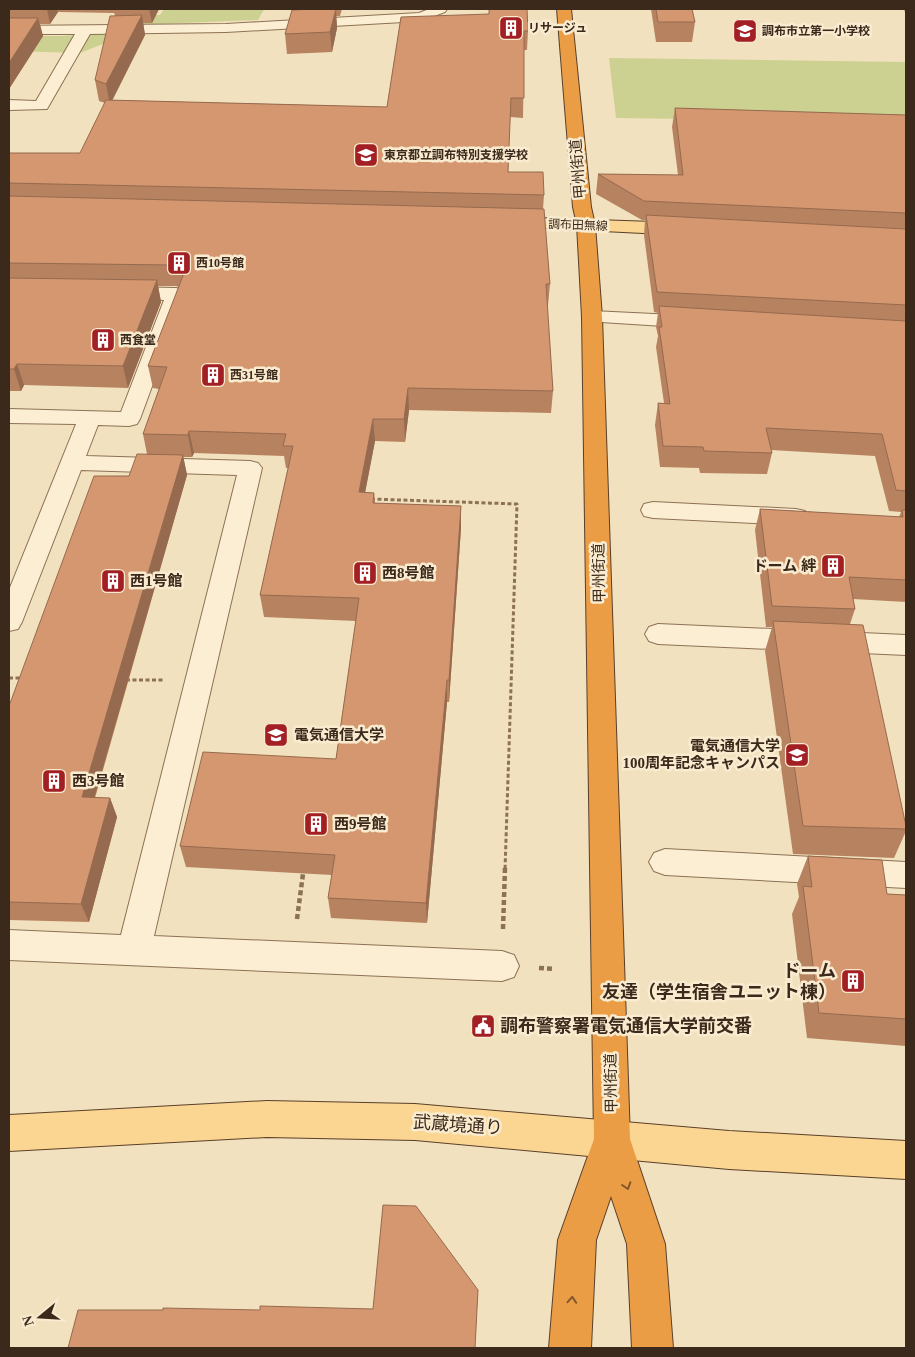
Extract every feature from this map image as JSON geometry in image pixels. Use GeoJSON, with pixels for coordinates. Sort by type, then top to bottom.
{"type":"FeatureCollection","features":[{"type":"Feature","properties":{"kind":"highway","name":"甲州街道"},"geometry":{"type":"LineString","coordinates":[[564,9],[582,207],[586,225],[592,317],[612,1139],[646,1244],[653,1348]]}},
{"type":"Feature","properties":{"kind":"highway","name":"甲州街道"},"geometry":{"type":"LineString","coordinates":[[570,1348],[577,1240],[612,1139]]}},
{"type":"Feature","properties":{"kind":"main road","name":"調布田無線"},"geometry":{"type":"LineString","coordinates":[[487,221],[698,230]]}},
{"type":"Feature","properties":{"kind":"main road","name":"武蔵境通り"},"geometry":{"type":"LineString","coordinates":[[9,1133],[267,1119],[415,1122],[729,1150],[906,1160]]}},
{"type":"Feature","properties":{"kind":"street"},"geometry":{"type":"LineString","coordinates":[[278,25],[282,9]]}},
{"type":"Feature","properties":{"kind":"street"},"geometry":{"type":"LineString","coordinates":[[9,30],[84,31],[278,25],[366,14],[422,17],[440,9]]}},
{"type":"Feature","properties":{"kind":"street"},"geometry":{"type":"LineString","coordinates":[[9,105],[41,106],[84,31]]}},
{"type":"Feature","properties":{"kind":"street"},"geometry":{"type":"LineString","coordinates":[[9,416],[129,419],[176,294],[106,293]]}},
{"type":"Feature","properties":{"kind":"street"},"geometry":{"type":"LineString","coordinates":[[592,317],[717,323]]}},
{"type":"Feature","properties":{"kind":"street"},"geometry":{"type":"LineString","coordinates":[[9,622],[90,418]]}},
{"type":"Feature","properties":{"kind":"street"},"geometry":{"type":"LineString","coordinates":[[73,463],[250,468],[134,950]]}},
{"type":"Feature","properties":{"kind":"street"},"geometry":{"type":"LineString","coordinates":[[653,510],[818,518]]}},
{"type":"Feature","properties":{"kind":"street"},"geometry":{"type":"LineString","coordinates":[[658,634],[906,645]]}},
{"type":"Feature","properties":{"kind":"street"},"geometry":{"type":"LineString","coordinates":[[665,862],[906,874]]}},
{"type":"Feature","properties":{"kind":"street"},"geometry":{"type":"LineString","coordinates":[[9,945],[502,966]]}},
{"type":"Feature","properties":{"kind":"path"},"geometry":{"type":"LineString","coordinates":[[370,499],[517,504],[502,966]]}},
{"type":"Feature","properties":{"kind":"path"},"geometry":{"type":"LineString","coordinates":[[9,678],[29,678]]}},
{"type":"Feature","properties":{"kind":"path"},"geometry":{"type":"LineString","coordinates":[[118,680],[198,681]]}},
{"type":"Feature","properties":{"kind":"path"},"geometry":{"type":"LineString","coordinates":[[291,957],[303,874]]}},
{"type":"Feature","properties":{"kind":"green space"},"geometry":{"type":"Polygon","coordinates":[[[164,9],[268,9],[263,11],[258,20],[130,25],[125,39],[103,44],[80,53],[9,51],[9,34],[59,36],[87,34],[107,26],[115,17],[160,15],[164,9]]]}},
{"type":"Feature","properties":{"kind":"green space"},"geometry":{"type":"Polygon","coordinates":[[[609,58],[906,62],[906,122],[616,118],[609,58]]]}},
{"type":"Feature","properties":{"kind":"building"},"geometry":{"type":"Polygon","coordinates":[[[336,9],[330,32],[285,34],[292,10],[336,9]]]}},
{"type":"Feature","properties":{"kind":"building"},"geometry":{"type":"Polygon","coordinates":[[[489,9],[527,9],[528,31],[524,31],[524,98],[511,98],[508,172],[543,172],[544,195],[9,183],[9,153],[80,153],[106,100],[387,107],[401,17],[489,14],[489,9]]]}},
{"type":"Feature","properties":{"kind":"building"},"geometry":{"type":"Polygon","coordinates":[[[656,9],[692,9],[695,22],[658,22],[656,9]]]}},
{"type":"Feature","properties":{"kind":"building"},"geometry":{"type":"Polygon","coordinates":[[[142,15],[106,84],[95,80],[110,16],[142,15]]]}},
{"type":"Feature","properties":{"kind":"building"},"geometry":{"type":"Polygon","coordinates":[[[9,18],[38,18],[9,63],[9,18]]]}},
{"type":"Feature","properties":{"kind":"building"},"geometry":{"type":"Polygon","coordinates":[[[675,108],[906,115],[906,213],[644,201],[598,174],[683,175],[675,108]]]}},
{"type":"Feature","properties":{"kind":"building"},"geometry":{"type":"Polygon","coordinates":[[[9,196],[544,209],[550,284],[546,284],[553,391],[408,388],[404,419],[373,419],[359,492],[374,493],[373,503],[461,506],[449,680],[447,680],[426,903],[328,898],[335,855],[180,846],[203,752],[336,759],[359,598],[260,595],[293,446],[283,446],[286,434],[189,431],[188,435],[143,434],[167,367],[148,366],[184,273],[181,268],[172,265],[9,263],[9,196]]]}},
{"type":"Feature","properties":{"kind":"building"},"geometry":{"type":"Polygon","coordinates":[[[646,215],[906,229],[906,305],[657,292],[646,215]]]}},
{"type":"Feature","properties":{"kind":"building"},"geometry":{"type":"Polygon","coordinates":[[[9,278],[157,280],[123,366],[17,364],[14,369],[9,369],[9,278]]]}},
{"type":"Feature","properties":{"kind":"building"},"geometry":{"type":"Polygon","coordinates":[[[659,306],[906,321],[906,491],[896,490],[882,434],[766,428],[772,453],[704,451],[703,447],[663,446],[658,403],[670,404],[659,327],[662,327],[659,306]]]}},
{"type":"Feature","properties":{"kind":"building"},"geometry":{"type":"Polygon","coordinates":[[[137,454],[183,455],[82,797],[110,798],[81,904],[9,902],[9,706],[94,476],[129,476],[137,454]]]}},
{"type":"Feature","properties":{"kind":"building","name":"ドーム 絆"},"geometry":{"type":"Polygon","coordinates":[[[760,509],[903,517],[902,510],[906,510],[906,580],[849,577],[855,609],[772,606],[760,509]]]}},
{"type":"Feature","properties":{"kind":"building"},"geometry":{"type":"Polygon","coordinates":[[[773,621],[863,625],[906,829],[803,826],[773,621]]]}},
{"type":"Feature","properties":{"kind":"building","name":"ドーム 友達（学生宿舎ユニット棟）"},"geometry":{"type":"Polygon","coordinates":[[[808,856],[882,860],[887,894],[906,895],[906,1019],[819,1013],[803,886],[812,887],[808,856]]]}},
{"type":"Feature","properties":{"kind":"building"},"geometry":{"type":"Polygon","coordinates":[[[383,1205],[416,1206],[478,1290],[475,1348],[68,1348],[78,1310],[163,1310],[163,1308],[260,1310],[260,1306],[373,1309],[383,1205]]]}},
{"type":"Feature","properties":{"kind":"place","name":"リサージュ"},"geometry":{"type":"Point","coordinates":[511,28]}},
{"type":"Feature","properties":{"kind":"place","name":"調布市立第一小学校"},"geometry":{"type":"Point","coordinates":[745,31]}},
{"type":"Feature","properties":{"kind":"place","name":"東京都立調布特別支援学校"},"geometry":{"type":"Point","coordinates":[366,155]}},
{"type":"Feature","properties":{"kind":"place","name":"西10号館"},"geometry":{"type":"Point","coordinates":[179,263]}},
{"type":"Feature","properties":{"kind":"place","name":"西食堂"},"geometry":{"type":"Point","coordinates":[103,340]}},
{"type":"Feature","properties":{"kind":"place","name":"西31号館"},"geometry":{"type":"Point","coordinates":[213,375]}},
{"type":"Feature","properties":{"kind":"place","name":"ドーム 絆"},"geometry":{"type":"Point","coordinates":[833,566]}},
{"type":"Feature","properties":{"kind":"place","name":"西8号館"},"geometry":{"type":"Point","coordinates":[365,573]}},
{"type":"Feature","properties":{"kind":"place","name":"西1号館"},"geometry":{"type":"Point","coordinates":[113,581]}},
{"type":"Feature","properties":{"kind":"place","name":"電気通信大学"},"geometry":{"type":"Point","coordinates":[276,735]}},
{"type":"Feature","properties":{"kind":"place","name":"電気通信大学 100周年記念キャンパス"},"geometry":{"type":"Point","coordinates":[797,755]}},
{"type":"Feature","properties":{"kind":"place","name":"西3号館"},"geometry":{"type":"Point","coordinates":[54,781]}},
{"type":"Feature","properties":{"kind":"place","name":"西9号館"},"geometry":{"type":"Point","coordinates":[316,824]}},
{"type":"Feature","properties":{"kind":"place","name":"ドーム 友達（学生宿舎ユニット棟）"},"geometry":{"type":"Point","coordinates":[853,981]}},
{"type":"Feature","properties":{"kind":"place","name":"調布警察署電気通信大学前交番"},"geometry":{"type":"Point","coordinates":[483,1026]}}]}
